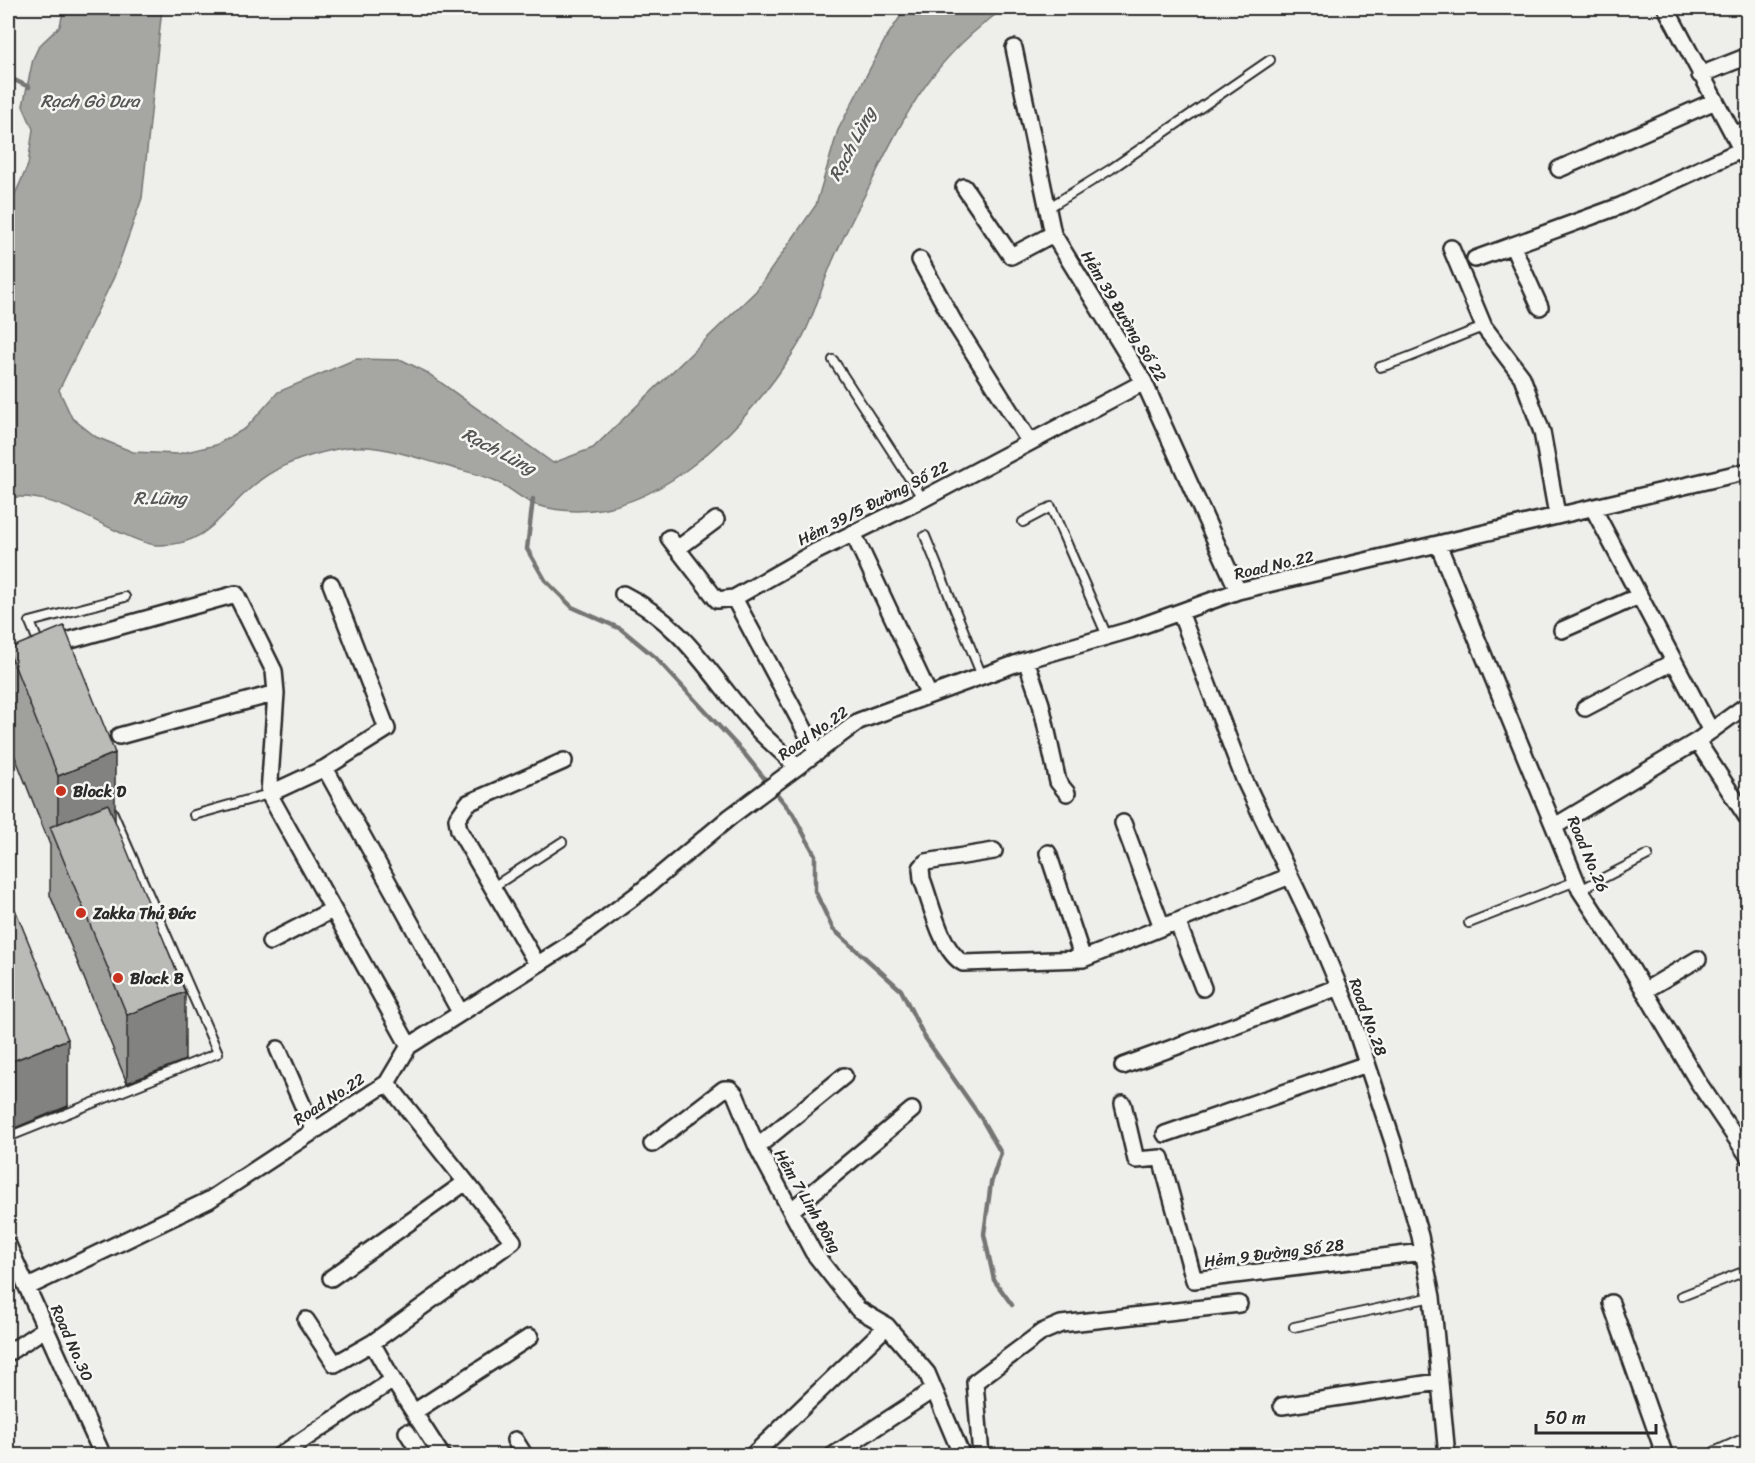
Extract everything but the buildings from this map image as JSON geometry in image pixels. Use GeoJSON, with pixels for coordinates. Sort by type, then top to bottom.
{"type":"FeatureCollection","features":[{"type":"Feature","properties":{"kind":"street"},"geometry":{"type":"LineString","coordinates":[[1475,259],[1620,206],[1744,156],[1740,132],[1715,101],[1666,8]]}},
{"type":"Feature","properties":{"kind":"street","name":"Hẻm 39 Đường Số 22"},"geometry":{"type":"LineString","coordinates":[[1014,48],[1053,234],[1144,382],[1238,591]]}},
{"type":"Feature","properties":{"kind":"street"},"geometry":{"type":"LineString","coordinates":[[1700,75],[1748,56]]}},
{"type":"Feature","properties":{"kind":"street"},"geometry":{"type":"LineString","coordinates":[[1559,170],[1715,101]]}},
{"type":"Feature","properties":{"kind":"street"},"geometry":{"type":"LineString","coordinates":[[964,187],[1011,256],[1053,234]]}},
{"type":"Feature","properties":{"kind":"street"},"geometry":{"type":"LineString","coordinates":[[1512,245],[1540,308]]}},
{"type":"Feature","properties":{"kind":"street"},"geometry":{"type":"LineString","coordinates":[[1451,248],[1484,327],[1522,377],[1542,432],[1557,515]]}},
{"type":"Feature","properties":{"kind":"street"},"geometry":{"type":"LineString","coordinates":[[920,260],[954,322],[1029,441]]}},
{"type":"Feature","properties":{"kind":"street","name":"Hẻm 39/5 Đường Số 22"},"geometry":{"type":"LineString","coordinates":[[734,598],[814,552],[923,499],[1144,382]]}},
{"type":"Feature","properties":{"kind":"street","name":"Road No.22"},"geometry":{"type":"LineString","coordinates":[[28,1287],[209,1200],[387,1083],[409,1046],[579,938],[639,894],[729,817],[859,721],[1026,660],[1107,636],[1238,591],[1748,471]]}},
{"type":"Feature","properties":{"kind":"street"},"geometry":{"type":"LineString","coordinates":[[1593,508],[1672,662],[1711,731]]}},
{"type":"Feature","properties":{"kind":"street"},"geometry":{"type":"LineString","coordinates":[[716,520],[673,543],[717,600],[734,598],[817,753]]}},
{"type":"Feature","properties":{"kind":"street"},"geometry":{"type":"LineString","coordinates":[[853,534],[929,695]]}},
{"type":"Feature","properties":{"kind":"street","name":"Road No.26"},"geometry":{"type":"LineString","coordinates":[[1438,544],[1556,826],[1578,886],[1698,1082],[1746,1149]]}},
{"type":"Feature","properties":{"kind":"street"},"geometry":{"type":"LineString","coordinates":[[269,794],[325,768],[383,734],[387,727],[331,584]]}},
{"type":"Feature","properties":{"kind":"street"},"geometry":{"type":"LineString","coordinates":[[67,641],[236,594],[274,671],[276,693],[269,794],[409,1046]]}},
{"type":"Feature","properties":{"kind":"street"},"geometry":{"type":"LineString","coordinates":[[623,594],[647,606],[674,627],[791,771]]}},
{"type":"Feature","properties":{"kind":"street"},"geometry":{"type":"LineString","coordinates":[[1562,630],[1639,596]]}},
{"type":"Feature","properties":{"kind":"street","name":"Road No.28"},"geometry":{"type":"LineString","coordinates":[[1180,612],[1244,779],[1339,987],[1393,1142],[1423,1252],[1432,1297],[1438,1382],[1447,1455]]}},
{"type":"Feature","properties":{"kind":"street"},"geometry":{"type":"LineString","coordinates":[[1026,660],[1041,704],[1058,783],[1067,793]]}},
{"type":"Feature","properties":{"kind":"street"},"geometry":{"type":"LineString","coordinates":[[1585,708],[1672,662]]}},
{"type":"Feature","properties":{"kind":"street"},"geometry":{"type":"LineString","coordinates":[[119,736],[276,693]]}},
{"type":"Feature","properties":{"kind":"street"},"geometry":{"type":"LineString","coordinates":[[1556,826],[1697,741],[1748,704]]}},
{"type":"Feature","properties":{"kind":"street"},"geometry":{"type":"LineString","coordinates":[[1697,741],[1748,819]]}},
{"type":"Feature","properties":{"kind":"street"},"geometry":{"type":"LineString","coordinates":[[537,964],[459,830],[458,814],[468,803],[564,761]]}},
{"type":"Feature","properties":{"kind":"street"},"geometry":{"type":"LineString","coordinates":[[325,768],[460,1012]]}},
{"type":"Feature","properties":{"kind":"street"},"geometry":{"type":"LineString","coordinates":[[1122,823],[1162,927]]}},
{"type":"Feature","properties":{"kind":"street"},"geometry":{"type":"LineString","coordinates":[[994,851],[926,862],[921,868],[946,946],[963,963],[1083,959],[1290,876]]}},
{"type":"Feature","properties":{"kind":"street"},"geometry":{"type":"LineString","coordinates":[[1048,853],[1083,959]]}},
{"type":"Feature","properties":{"kind":"street"},"geometry":{"type":"LineString","coordinates":[[270,942],[332,910]]}},
{"type":"Feature","properties":{"kind":"street"},"geometry":{"type":"LineString","coordinates":[[1177,921],[1203,988]]}},
{"type":"Feature","properties":{"kind":"street"},"geometry":{"type":"LineString","coordinates":[[1644,991],[1698,959]]}},
{"type":"Feature","properties":{"kind":"street"},"geometry":{"type":"LineString","coordinates":[[1123,1066],[1339,987]]}},
{"type":"Feature","properties":{"kind":"street"},"geometry":{"type":"LineString","coordinates":[[278,1049],[314,1131]]}},
{"type":"Feature","properties":{"kind":"street"},"geometry":{"type":"LineString","coordinates":[[1165,1134],[1367,1064]]}},
{"type":"Feature","properties":{"kind":"street"},"geometry":{"type":"LineString","coordinates":[[757,1147],[844,1076]]}},
{"type":"Feature","properties":{"kind":"street"},"geometry":{"type":"LineString","coordinates":[[306,1320],[336,1364],[372,1343],[513,1241],[387,1083]]}},
{"type":"Feature","properties":{"kind":"street","name":"Hẻm 7 Linh Đông"},"geometry":{"type":"LineString","coordinates":[[652,1144],[724,1089],[730,1089],[735,1094],[757,1147],[793,1209],[813,1252],[858,1309],[887,1326],[927,1373],[962,1455]]}},
{"type":"Feature","properties":{"kind":"street","name":"Hẻm 9 Đường Số 28"},"geometry":{"type":"LineString","coordinates":[[1123,1104],[1136,1160],[1161,1158],[1194,1281],[1423,1252]]}},
{"type":"Feature","properties":{"kind":"street"},"geometry":{"type":"LineString","coordinates":[[793,1209],[912,1110]]}},
{"type":"Feature","properties":{"kind":"street"},"geometry":{"type":"LineString","coordinates":[[331,1278],[466,1182]]}},
{"type":"Feature","properties":{"kind":"street","name":"Road No.30"},"geometry":{"type":"LineString","coordinates":[[8,1245],[102,1455]]}},
{"type":"Feature","properties":{"kind":"street"},"geometry":{"type":"LineString","coordinates":[[1611,1303],[1665,1455]]}},
{"type":"Feature","properties":{"kind":"street"},"geometry":{"type":"LineString","coordinates":[[981,1455],[975,1382],[1042,1332],[1061,1324],[1239,1304]]}},
{"type":"Feature","properties":{"kind":"street"},"geometry":{"type":"LineString","coordinates":[[752,1455],[887,1326]]}},
{"type":"Feature","properties":{"kind":"street"},"geometry":{"type":"LineString","coordinates":[[8,1353],[46,1328]]}},
{"type":"Feature","properties":{"kind":"street"},"geometry":{"type":"LineString","coordinates":[[414,1412],[530,1337]]}},
{"type":"Feature","properties":{"kind":"street"},"geometry":{"type":"LineString","coordinates":[[372,1343],[393,1380],[442,1455]]}},
{"type":"Feature","properties":{"kind":"street"},"geometry":{"type":"LineString","coordinates":[[279,1455],[393,1380]]}},
{"type":"Feature","properties":{"kind":"street"},"geometry":{"type":"LineString","coordinates":[[1282,1406],[1438,1382]]}},
{"type":"Feature","properties":{"kind":"street"},"geometry":{"type":"LineString","coordinates":[[832,1455],[933,1390]]}},
{"type":"Feature","properties":{"kind":"street"},"geometry":{"type":"LineString","coordinates":[[406,1432],[422,1455]]}},
{"type":"Feature","properties":{"kind":"street"},"geometry":{"type":"LineString","coordinates":[[515,1440],[525,1455]]}},
{"type":"Feature","properties":{"kind":"street"},"geometry":{"type":"LineString","coordinates":[[1717,1455],[1744,1448]]}},
{"type":"Feature","properties":{"kind":"lane"},"geometry":{"type":"LineString","coordinates":[[1048,208],[1111,169],[1270,60]]}},
{"type":"Feature","properties":{"kind":"lane"},"geometry":{"type":"LineString","coordinates":[[1380,367],[1419,355],[1453,337],[1484,327]]}},
{"type":"Feature","properties":{"kind":"lane"},"geometry":{"type":"LineString","coordinates":[[833,360],[923,499]]}},
{"type":"Feature","properties":{"kind":"lane"},"geometry":{"type":"LineString","coordinates":[[1023,522],[1051,507],[1107,636]]}},
{"type":"Feature","properties":{"kind":"lane"},"geometry":{"type":"LineString","coordinates":[[925,536],[981,676]]}},
{"type":"Feature","properties":{"kind":"lane"},"geometry":{"type":"LineString","coordinates":[[43,652],[30,622],[125,597]]}},
{"type":"Feature","properties":{"kind":"lane"},"geometry":{"type":"LineString","coordinates":[[195,815],[269,794]]}},
{"type":"Feature","properties":{"kind":"lane"},"geometry":{"type":"LineString","coordinates":[[8,1137],[218,1053],[109,804]]}},
{"type":"Feature","properties":{"kind":"lane"},"geometry":{"type":"LineString","coordinates":[[493,887],[562,842]]}},
{"type":"Feature","properties":{"kind":"lane"},"geometry":{"type":"LineString","coordinates":[[1469,923],[1578,886],[1648,855]]}},
{"type":"Feature","properties":{"kind":"lane"},"geometry":{"type":"LineString","coordinates":[[1682,1296],[1748,1270]]}},
{"type":"Feature","properties":{"kind":"lane"},"geometry":{"type":"LineString","coordinates":[[1294,1327],[1432,1297]]}},
{"type":"Feature","properties":{"kind":"water","name":"R.Lũng"},"geometry":{"type":"Polygon","coordinates":[[[64,8],[162,8],[142,198],[114,277],[59,390],[72,418],[96,437],[133,452],[178,454],[216,445],[246,428],[278,392],[356,359],[402,360],[426,372],[553,463],[593,448],[756,291],[816,205],[838,130],[886,38],[906,8],[1005,8],[960,45],[926,85],[911,108],[847,230],[828,271],[807,329],[773,382],[718,444],[686,470],[652,492],[615,506],[576,511],[536,505],[501,484],[478,474],[379,448],[351,447],[315,454],[282,467],[253,486],[200,535],[188,541],[156,545],[137,540],[51,502],[23,497],[8,498],[8,210],[28,165],[33,129],[23,106],[33,59],[39,46],[60,26],[64,8]]]}},
{"type":"Feature","properties":{"kind":"waterway"},"geometry":{"type":"LineString","coordinates":[[8,77],[29,87]]}},
{"type":"Feature","properties":{"kind":"waterway"},"geometry":{"type":"LineString","coordinates":[[533,499],[527,549],[545,580],[572,607],[621,629],[655,657],[743,752],[793,814],[815,855],[815,891],[833,929],[901,990],[924,1036],[981,1118],[1001,1153],[991,1183],[984,1234],[994,1280],[1012,1305]]}},
{"type":"Feature","properties":{"kind":"place","name":"Block D"},"geometry":{"type":"Point","coordinates":[61,791]}},
{"type":"Feature","properties":{"kind":"place","name":"Zakka Thủ Đức"},"geometry":{"type":"Point","coordinates":[81,913]}},
{"type":"Feature","properties":{"kind":"place","name":"Block B"},"geometry":{"type":"Point","coordinates":[118,978]}},
{"type":"Feature","properties":{"kind":"water label","name":"Rạch Gò Dưa"},"geometry":{"type":"Point","coordinates":[90,101]}},
{"type":"Feature","properties":{"kind":"water label","name":"Rạch Lùng"},"geometry":{"type":"Point","coordinates":[852,144]}},
{"type":"Feature","properties":{"kind":"water label","name":"Rạch Lùng"},"geometry":{"type":"Point","coordinates":[499,451]}}]}
